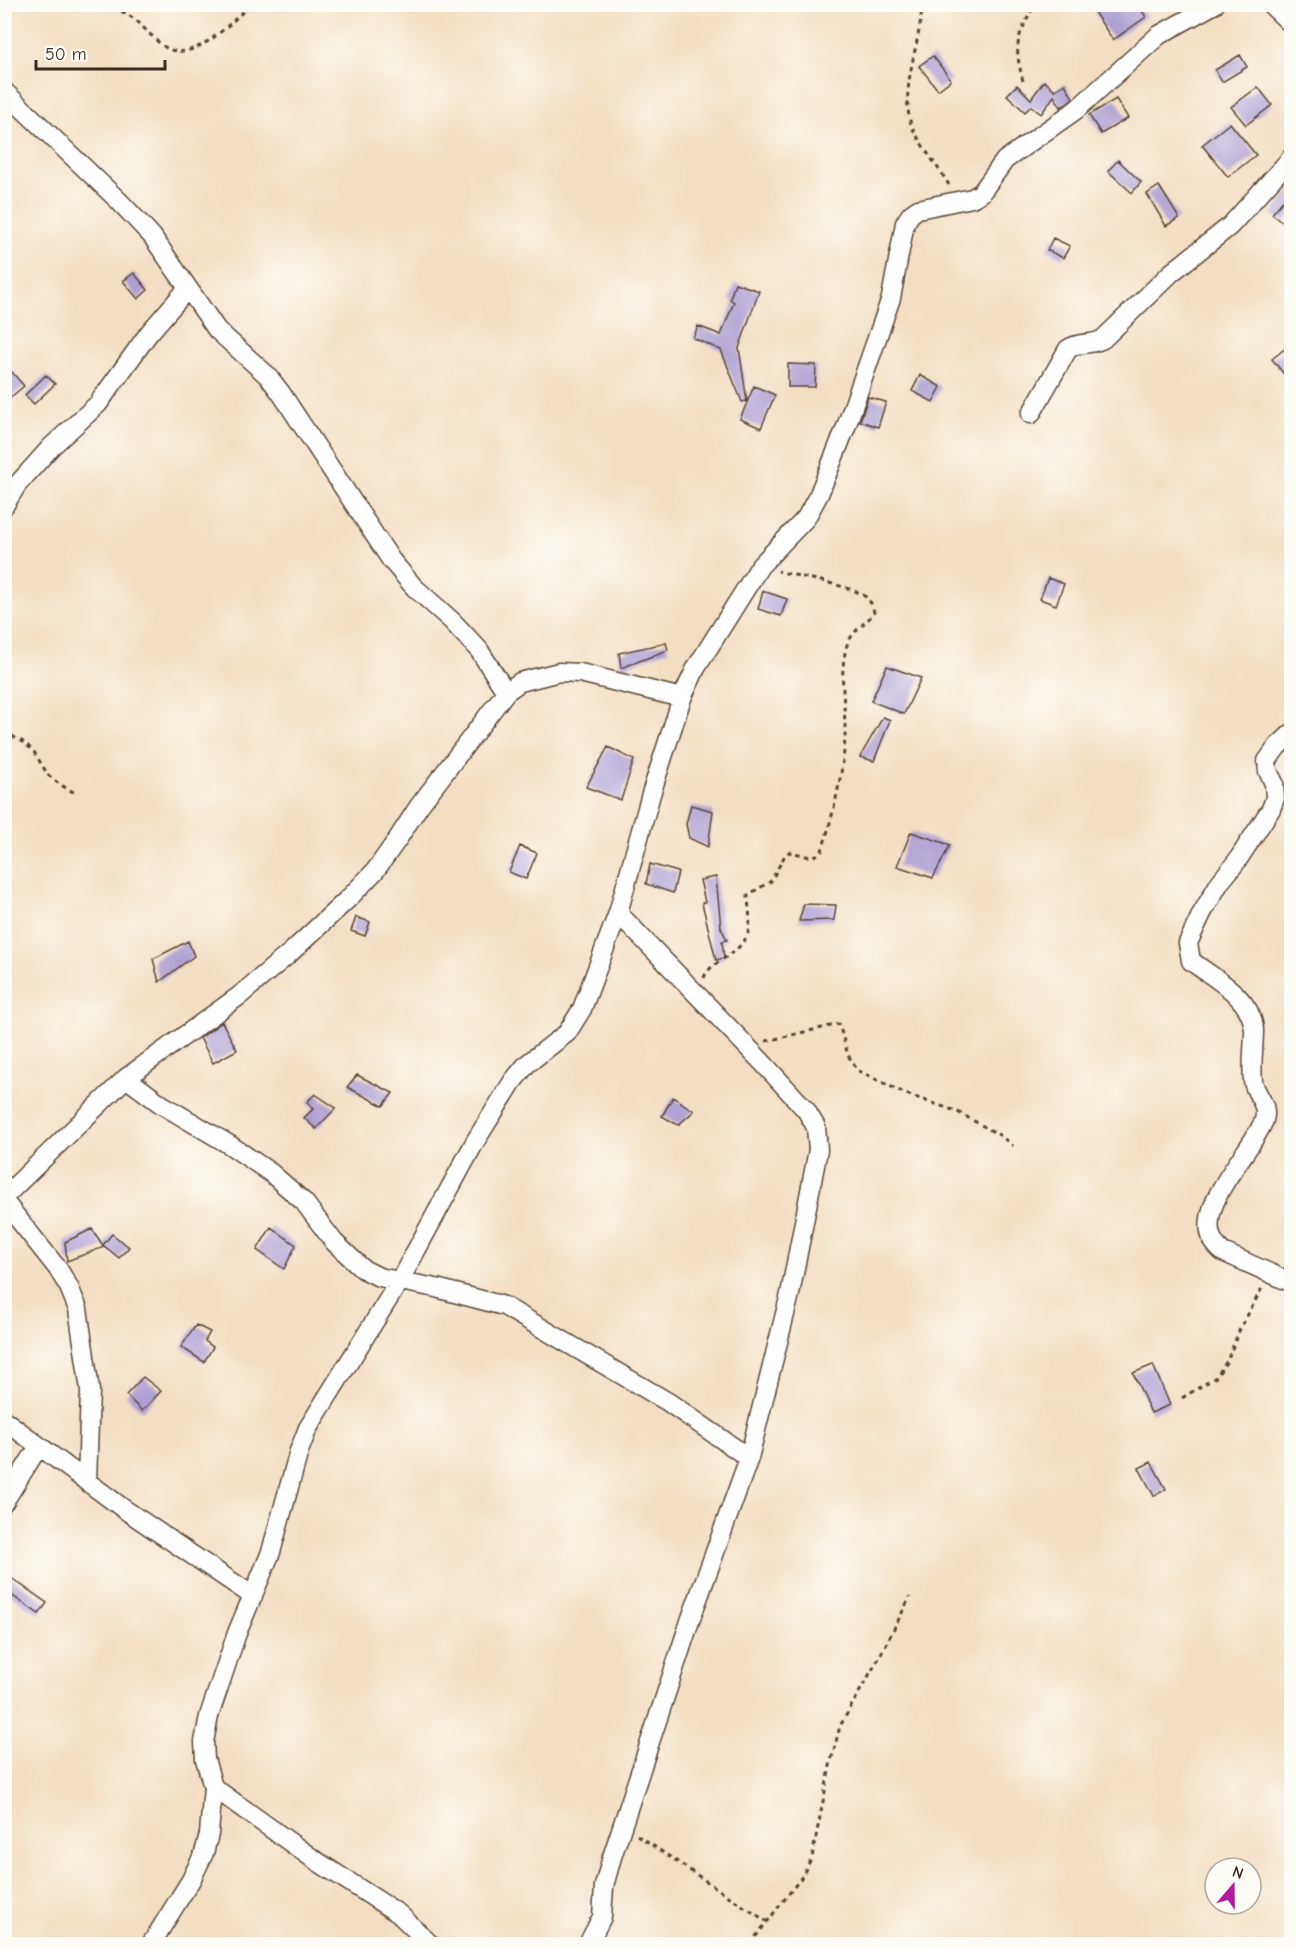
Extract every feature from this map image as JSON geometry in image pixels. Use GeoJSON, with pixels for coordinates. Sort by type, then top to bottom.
{"type":"FeatureCollection","features":[{"type":"Feature","properties":{"kind":"street"},"geometry":{"type":"LineString","coordinates":[[151,1944],[191,1880],[204,1853],[209,1834],[213,1787],[205,1759],[204,1742],[209,1716],[237,1633],[271,1552],[298,1451],[308,1428],[399,1282],[476,1140],[513,1081],[526,1064],[567,1033],[582,1009],[618,913],[651,794],[682,698],[696,668],[760,567],[806,518],[832,464],[891,298],[905,223],[918,209],[972,198],[981,193],[1005,160],[1076,110],[1159,34],[1215,4]]}},
{"type":"Feature","properties":{"kind":"street"},"geometry":{"type":"LineString","coordinates":[[1270,4],[1292,25]]}},
{"type":"Feature","properties":{"kind":"street"},"geometry":{"type":"LineString","coordinates":[[4,91],[152,236],[217,330],[268,376],[281,393],[391,560],[414,587],[452,621],[479,650],[506,692]]}},
{"type":"Feature","properties":{"kind":"street"},"geometry":{"type":"LineString","coordinates":[[1031,414],[1068,349],[1075,345],[1095,344],[1103,339],[1171,273],[1230,226],[1292,157]]}},
{"type":"Feature","properties":{"kind":"street"},"geometry":{"type":"LineString","coordinates":[[4,506],[17,485],[51,447],[98,404],[149,333],[188,288]]}},
{"type":"Feature","properties":{"kind":"street"},"geometry":{"type":"LineString","coordinates":[[87,1482],[90,1390],[78,1309],[58,1269],[4,1199],[126,1078],[239,996],[290,953],[349,898],[375,871],[419,806],[506,692],[520,682],[559,672],[580,673],[682,698]]}},
{"type":"Feature","properties":{"kind":"street"},"geometry":{"type":"LineString","coordinates":[[1292,733],[1277,747],[1267,761],[1268,771],[1274,783],[1275,798],[1271,809],[1237,861],[1220,882],[1188,943],[1191,961],[1228,988],[1245,1004],[1252,1015],[1253,1083],[1265,1110],[1257,1135],[1220,1189],[1209,1229],[1213,1245],[1223,1252],[1292,1283]]}},
{"type":"Feature","properties":{"kind":"street"},"geometry":{"type":"LineString","coordinates":[[588,1944],[602,1917],[604,1886],[622,1826],[690,1621],[749,1458],[790,1294],[818,1150],[816,1126],[806,1110],[618,913]]}},
{"type":"Feature","properties":{"kind":"street"},"geometry":{"type":"LineString","coordinates":[[126,1078],[161,1104],[230,1145],[271,1173],[304,1202],[344,1253],[363,1269],[379,1277],[436,1288],[504,1306],[668,1402],[749,1458]]}},
{"type":"Feature","properties":{"kind":"street"},"geometry":{"type":"LineString","coordinates":[[4,1420],[124,1509],[253,1596]]}},
{"type":"Feature","properties":{"kind":"street"},"geometry":{"type":"LineString","coordinates":[[4,1502],[39,1446]]}},
{"type":"Feature","properties":{"kind":"street"},"geometry":{"type":"LineString","coordinates":[[213,1787],[312,1858],[393,1909],[430,1944]]}},
{"type":"Feature","properties":{"kind":"path"},"geometry":{"type":"LineString","coordinates":[[105,4],[124,12],[165,47],[178,52],[187,52],[199,47],[251,4]]}},
{"type":"Feature","properties":{"kind":"path"},"geometry":{"type":"LineString","coordinates":[[124,12],[129,4]]}},
{"type":"Feature","properties":{"kind":"path"},"geometry":{"type":"LineString","coordinates":[[922,4],[921,22],[909,86],[910,122],[957,201]]}},
{"type":"Feature","properties":{"kind":"path"},"geometry":{"type":"LineString","coordinates":[[1023,81],[1017,57],[1018,38],[1035,4]]}},
{"type":"Feature","properties":{"kind":"path"},"geometry":{"type":"LineString","coordinates":[[705,982],[703,978],[706,972],[733,953],[748,935],[751,922],[748,895],[771,881],[785,855],[789,852],[809,858],[815,857],[822,851],[838,789],[843,758],[845,735],[842,689],[848,643],[855,630],[874,614],[873,606],[865,596],[841,587],[760,567]]}},
{"type":"Feature","properties":{"kind":"path"},"geometry":{"type":"LineString","coordinates":[[4,732],[30,747],[48,775],[75,793]]}},
{"type":"Feature","properties":{"kind":"path"},"geometry":{"type":"LineString","coordinates":[[746,1045],[839,1024],[848,1055],[857,1070],[906,1094],[956,1111],[1001,1136],[1013,1146]]}},
{"type":"Feature","properties":{"kind":"path"},"geometry":{"type":"LineString","coordinates":[[1182,1398],[1216,1377],[1227,1361],[1239,1331],[1269,1273]]}},
{"type":"Feature","properties":{"kind":"path"},"geometry":{"type":"LineString","coordinates":[[750,1944],[801,1878],[812,1857],[840,1726],[910,1597]]}},
{"type":"Feature","properties":{"kind":"path"},"geometry":{"type":"LineString","coordinates":[[622,1826],[766,1922]]}},
{"type":"Feature","properties":{"kind":"building"},"geometry":{"type":"Polygon","coordinates":[[[1105,4],[1138,4],[1146,17],[1113,40],[1094,12],[1105,4]]]}},
{"type":"Feature","properties":{"kind":"building"},"geometry":{"type":"Polygon","coordinates":[[[1240,55],[1247,67],[1222,82],[1215,70],[1240,55]]]}},
{"type":"Feature","properties":{"kind":"building"},"geometry":{"type":"Polygon","coordinates":[[[933,56],[951,80],[938,90],[919,66],[933,56]]]}},
{"type":"Feature","properties":{"kind":"building"},"geometry":{"type":"Polygon","coordinates":[[[1044,81],[1055,90],[1065,84],[1073,98],[1061,107],[1054,96],[1041,114],[1031,106],[1025,112],[1007,95],[1017,85],[1031,99],[1044,81]]]}},
{"type":"Feature","properties":{"kind":"building"},"geometry":{"type":"Polygon","coordinates":[[[1258,87],[1272,105],[1246,125],[1231,107],[1258,87]]]}},
{"type":"Feature","properties":{"kind":"building"},"geometry":{"type":"Polygon","coordinates":[[[1116,99],[1128,118],[1101,134],[1089,115],[1116,99]]]}},
{"type":"Feature","properties":{"kind":"building"},"geometry":{"type":"Polygon","coordinates":[[[1230,123],[1256,155],[1228,177],[1202,145],[1230,123]]]}},
{"type":"Feature","properties":{"kind":"building"},"geometry":{"type":"Polygon","coordinates":[[[1118,160],[1141,182],[1132,193],[1108,171],[1118,160]]]}},
{"type":"Feature","properties":{"kind":"building"},"geometry":{"type":"Polygon","coordinates":[[[1159,186],[1179,218],[1166,226],[1147,194],[1159,186]]]}},
{"type":"Feature","properties":{"kind":"building"},"geometry":{"type":"Polygon","coordinates":[[[1292,189],[1292,214],[1284,223],[1272,214],[1292,189]]]}},
{"type":"Feature","properties":{"kind":"building"},"geometry":{"type":"Polygon","coordinates":[[[1053,238],[1070,246],[1063,258],[1047,250],[1053,238]]]}},
{"type":"Feature","properties":{"kind":"building"},"geometry":{"type":"Polygon","coordinates":[[[134,273],[148,290],[138,299],[123,281],[134,273]]]}},
{"type":"Feature","properties":{"kind":"building"},"geometry":{"type":"Polygon","coordinates":[[[735,283],[759,291],[739,348],[747,401],[742,402],[721,350],[693,338],[698,326],[721,335],[734,302],[730,299],[735,283]]]}},
{"type":"Feature","properties":{"kind":"building"},"geometry":{"type":"Polygon","coordinates":[[[1292,343],[1292,384],[1272,359],[1292,343]]]}},
{"type":"Feature","properties":{"kind":"building"},"geometry":{"type":"Polygon","coordinates":[[[4,363],[24,386],[11,397],[4,389],[4,363]]]}},
{"type":"Feature","properties":{"kind":"building"},"geometry":{"type":"Polygon","coordinates":[[[788,364],[816,365],[815,387],[788,387],[788,364]]]}},
{"type":"Feature","properties":{"kind":"building"},"geometry":{"type":"Polygon","coordinates":[[[46,375],[55,384],[34,404],[25,395],[46,375]]]}},
{"type":"Feature","properties":{"kind":"building"},"geometry":{"type":"Polygon","coordinates":[[[920,375],[941,387],[933,402],[912,391],[920,375]]]}},
{"type":"Feature","properties":{"kind":"building"},"geometry":{"type":"Polygon","coordinates":[[[754,386],[775,395],[761,428],[740,419],[754,386]]]}},
{"type":"Feature","properties":{"kind":"building"},"geometry":{"type":"Polygon","coordinates":[[[868,397],[886,402],[878,427],[860,421],[868,397]]]}},
{"type":"Feature","properties":{"kind":"building"},"geometry":{"type":"Polygon","coordinates":[[[1048,578],[1064,584],[1056,605],[1040,599],[1048,578]]]}},
{"type":"Feature","properties":{"kind":"building"},"geometry":{"type":"Polygon","coordinates":[[[763,591],[787,599],[781,616],[758,609],[763,591]]]}},
{"type":"Feature","properties":{"kind":"building"},"geometry":{"type":"Polygon","coordinates":[[[666,643],[668,650],[621,668],[619,653],[666,643]]]}},
{"type":"Feature","properties":{"kind":"building"},"geometry":{"type":"Polygon","coordinates":[[[887,666],[921,678],[904,714],[871,701],[887,666]]]}},
{"type":"Feature","properties":{"kind":"building"},"geometry":{"type":"Polygon","coordinates":[[[883,717],[890,720],[874,761],[860,757],[883,717]]]}},
{"type":"Feature","properties":{"kind":"building"},"geometry":{"type":"Polygon","coordinates":[[[608,747],[634,760],[621,800],[586,787],[608,747]]]}},
{"type":"Feature","properties":{"kind":"building"},"geometry":{"type":"Polygon","coordinates":[[[691,805],[713,811],[708,847],[689,838],[686,824],[691,805]]]}},
{"type":"Feature","properties":{"kind":"building"},"geometry":{"type":"Polygon","coordinates":[[[911,832],[950,845],[933,878],[897,866],[911,832]]]}},
{"type":"Feature","properties":{"kind":"building"},"geometry":{"type":"Polygon","coordinates":[[[520,846],[537,853],[526,879],[509,872],[520,846]]]}},
{"type":"Feature","properties":{"kind":"building"},"geometry":{"type":"Polygon","coordinates":[[[650,864],[678,872],[673,893],[646,884],[650,864]]]}},
{"type":"Feature","properties":{"kind":"building"},"geometry":{"type":"Polygon","coordinates":[[[716,877],[721,928],[727,940],[722,941],[724,958],[716,960],[702,903],[705,902],[700,880],[716,877]]]}},
{"type":"Feature","properties":{"kind":"building"},"geometry":{"type":"Polygon","coordinates":[[[804,904],[836,905],[834,920],[799,921],[804,904]]]}},
{"type":"Feature","properties":{"kind":"building"},"geometry":{"type":"Polygon","coordinates":[[[356,917],[370,922],[365,936],[351,931],[356,917]]]}},
{"type":"Feature","properties":{"kind":"building"},"geometry":{"type":"Polygon","coordinates":[[[188,941],[194,956],[159,982],[153,959],[188,941]]]}},
{"type":"Feature","properties":{"kind":"building"},"geometry":{"type":"Polygon","coordinates":[[[222,1022],[237,1050],[213,1063],[200,1038],[222,1022]]]}},
{"type":"Feature","properties":{"kind":"building"},"geometry":{"type":"Polygon","coordinates":[[[357,1075],[393,1093],[383,1106],[347,1087],[357,1075]]]}},
{"type":"Feature","properties":{"kind":"building"},"geometry":{"type":"Polygon","coordinates":[[[315,1094],[336,1108],[316,1129],[304,1118],[313,1109],[307,1102],[315,1094]]]}},
{"type":"Feature","properties":{"kind":"building"},"geometry":{"type":"Polygon","coordinates":[[[673,1097],[694,1111],[678,1125],[662,1116],[673,1097]]]}},
{"type":"Feature","properties":{"kind":"building"},"geometry":{"type":"Polygon","coordinates":[[[271,1227],[296,1245],[284,1269],[257,1250],[271,1227]]]}},
{"type":"Feature","properties":{"kind":"building"},"geometry":{"type":"Polygon","coordinates":[[[92,1229],[104,1247],[67,1261],[65,1242],[92,1229]]]}},
{"type":"Feature","properties":{"kind":"building"},"geometry":{"type":"Polygon","coordinates":[[[112,1234],[129,1247],[119,1258],[103,1245],[112,1234]]]}},
{"type":"Feature","properties":{"kind":"building"},"geometry":{"type":"Polygon","coordinates":[[[196,1325],[210,1332],[205,1341],[213,1347],[204,1362],[181,1347],[196,1325]]]}},
{"type":"Feature","properties":{"kind":"building"},"geometry":{"type":"Polygon","coordinates":[[[1153,1365],[1170,1405],[1151,1413],[1133,1373],[1153,1365]]]}},
{"type":"Feature","properties":{"kind":"building"},"geometry":{"type":"Polygon","coordinates":[[[143,1377],[161,1391],[142,1411],[126,1395],[143,1377]]]}},
{"type":"Feature","properties":{"kind":"building"},"geometry":{"type":"Polygon","coordinates":[[[1151,1462],[1166,1489],[1154,1496],[1139,1468],[1151,1462]]]}},
{"type":"Feature","properties":{"kind":"building"},"geometry":{"type":"Polygon","coordinates":[[[4,1573],[47,1603],[39,1614],[4,1590],[4,1573]]]}}]}
